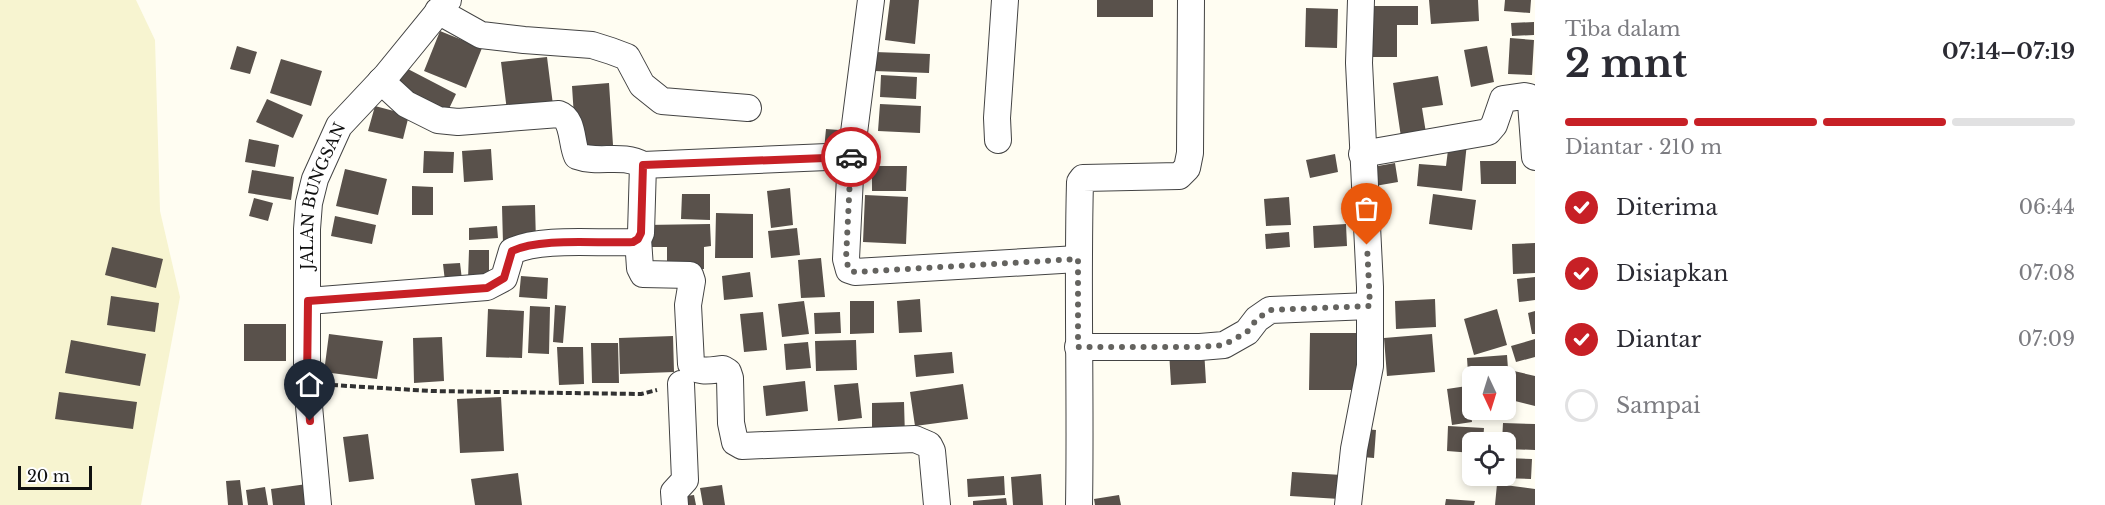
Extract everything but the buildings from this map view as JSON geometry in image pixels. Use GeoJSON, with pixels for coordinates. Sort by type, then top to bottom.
{"type":"FeatureCollection","features":[{"type":"Feature","properties":{"kind":"street"},"geometry":{"type":"LineString","coordinates":[[871,0],[851,156],[846,259],[849,270],[855,272],[1078,259]]}},
{"type":"Feature","properties":{"kind":"street"},"geometry":{"type":"LineString","coordinates":[[998,140],[1005,0]]}},
{"type":"Feature","properties":{"kind":"street"},"geometry":{"type":"LineString","coordinates":[[1079,505],[1080,182],[1083,178],[1179,176],[1187,168],[1190,153],[1191,0]]}},
{"type":"Feature","properties":{"kind":"street"},"geometry":{"type":"LineString","coordinates":[[1348,505],[1354,449],[1370,366],[1370,306],[1359,63],[1361,0]]}},
{"type":"Feature","properties":{"kind":"street"},"geometry":{"type":"LineString","coordinates":[[443,6],[480,35],[592,45],[627,57],[642,85],[662,101],[748,108]]}},
{"type":"Feature","properties":{"kind":"street","name":"JALAN BUNGSAN"},"geometry":{"type":"LineString","coordinates":[[318,505],[307,384],[307,229],[309,203],[315,179],[339,126],[381,81],[443,6]]}},
{"type":"Feature","properties":{"kind":"street"},"geometry":{"type":"LineString","coordinates":[[381,81],[406,104],[438,120],[458,122],[559,114],[565,116],[569,120],[572,146],[577,156],[586,159],[633,159],[643,165],[851,156]]}},
{"type":"Feature","properties":{"kind":"street"},"geometry":{"type":"LineString","coordinates":[[1362,154],[1488,132],[1494,125],[1503,99],[1524,96],[1529,97],[1531,103],[1535,157]]}},
{"type":"Feature","properties":{"kind":"street"},"geometry":{"type":"LineString","coordinates":[[643,165],[641,233],[638,239],[640,268],[643,274],[690,275],[692,281],[688,305],[691,364],[700,371],[723,369],[728,372],[731,423],[735,442],[742,446],[753,446],[915,439],[923,441],[932,451],[937,505]]}},
{"type":"Feature","properties":{"kind":"street"},"geometry":{"type":"LineString","coordinates":[[308,301],[487,288],[504,278],[512,251],[520,248],[552,244],[633,242],[638,239]]}},
{"type":"Feature","properties":{"kind":"street"},"geometry":{"type":"LineString","coordinates":[[1078,347],[1224,345],[1247,332],[1257,319],[1270,310],[1370,306]]}},
{"type":"Feature","properties":{"kind":"street"},"geometry":{"type":"LineString","coordinates":[[675,505],[674,492],[685,480],[681,384]]}},
{"type":"Feature","properties":{"kind":"path"},"geometry":{"type":"LineString","coordinates":[[307,384],[431,391],[642,394],[681,384]]}},
{"type":"Feature","properties":{"kind":"shaded area"},"geometry":{"type":"Polygon","coordinates":[[[0,0],[136,0],[155,40],[160,211],[180,297],[141,505],[0,505],[0,0]]]}},
{"type":"Feature","properties":{"kind":"way so far"},"geometry":{"type":"LineString","coordinates":[[851,157],[846,259],[849,270],[855,272],[1078,259],[1078,347],[1224,345],[1247,332],[1257,319],[1270,310],[1370,306],[1367,245]]}},
{"type":"Feature","properties":{"kind":"route"},"geometry":{"type":"LineString","coordinates":[[310,421],[307,384],[308,301],[487,288],[504,278],[512,251],[520,248],[552,244],[633,242],[641,233],[643,165],[851,157]]}}]}
